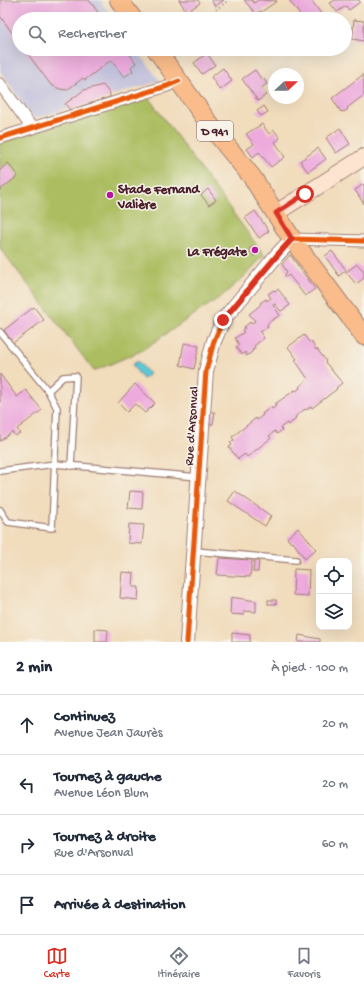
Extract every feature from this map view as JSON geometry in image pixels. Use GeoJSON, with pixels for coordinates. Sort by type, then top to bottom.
{"type":"FeatureCollection","features":[{"type":"Feature","properties":{"kind":"main road"},"geometry":{"type":"LineString","coordinates":[[119,0],[128,12]]}},
{"type":"Feature","properties":{"kind":"main road","name":"D 941"},"geometry":{"type":"LineString","coordinates":[[161,56],[213,129],[252,177],[292,239],[364,336]]}},
{"type":"Feature","properties":{"kind":"main road"},"geometry":{"type":"LineString","coordinates":[[276,213],[364,157]]}},
{"type":"Feature","properties":{"kind":"street"},"geometry":{"type":"LineString","coordinates":[[0,138],[179,81]]}},
{"type":"Feature","properties":{"kind":"street"},"geometry":{"type":"LineString","coordinates":[[0,84],[32,128]]}},
{"type":"Feature","properties":{"kind":"street"},"geometry":{"type":"LineString","coordinates":[[292,239],[364,241]]}},
{"type":"Feature","properties":{"kind":"street","name":"Rue d'Arsonval"},"geometry":{"type":"LineString","coordinates":[[188,642],[206,371],[214,341],[223,320],[292,239]]}},
{"type":"Feature","properties":{"kind":"lane"},"geometry":{"type":"LineString","coordinates":[[0,332],[48,391],[57,408],[52,528],[8,522],[0,510]]}},
{"type":"Feature","properties":{"kind":"lane"},"geometry":{"type":"LineString","coordinates":[[48,391],[64,377],[76,376],[71,466]]}},
{"type":"Feature","properties":{"kind":"lane"},"geometry":{"type":"LineString","coordinates":[[0,470],[55,464],[198,477]]}},
{"type":"Feature","properties":{"kind":"lane"},"geometry":{"type":"LineString","coordinates":[[193,551],[296,560]]}},
{"type":"Feature","properties":{"kind":"path"},"geometry":{"type":"LineString","coordinates":[[213,12],[229,0]]}},
{"type":"Feature","properties":{"kind":"shaded area"},"geometry":{"type":"Polygon","coordinates":[[[0,0],[100,0],[109,12],[12,12],[12,56],[141,56],[160,81],[33,119],[0,71],[0,0]]]}},
{"type":"Feature","properties":{"kind":"green space","name":"Stade Fernand Valière"},"geometry":{"type":"Polygon","coordinates":[[[148,97],[264,255],[245,276],[223,295],[141,351],[94,371],[0,248],[0,143],[148,97]]]}},
{"type":"Feature","properties":{"kind":"water"},"geometry":{"type":"Polygon","coordinates":[[[138,361],[149,374],[143,379],[132,365],[138,361]]]}},
{"type":"Feature","properties":{"kind":"building"},"geometry":{"type":"Polygon","coordinates":[[[89,0],[98,12],[12,12],[12,32],[0,16],[0,1],[89,0]]]}},
{"type":"Feature","properties":{"kind":"building"},"geometry":{"type":"Polygon","coordinates":[[[179,0],[198,0],[200,3],[187,12],[179,0]]]}},
{"type":"Feature","properties":{"kind":"building"},"geometry":{"type":"Polygon","coordinates":[[[211,0],[224,0],[215,6],[211,0]]]}},
{"type":"Feature","properties":{"kind":"building"},"geometry":{"type":"Polygon","coordinates":[[[244,0],[252,0],[254,3],[258,0],[277,1],[261,12],[254,12],[244,0]]]}},
{"type":"Feature","properties":{"kind":"building"},"geometry":{"type":"Polygon","coordinates":[[[289,0],[311,0],[320,12],[298,12],[289,0]]]}},
{"type":"Feature","properties":{"kind":"building"},"geometry":{"type":"Polygon","coordinates":[[[335,0],[359,0],[360,2],[349,10],[346,6],[337,12],[330,3],[335,0]]]}},
{"type":"Feature","properties":{"kind":"building"},"geometry":{"type":"Polygon","coordinates":[[[354,20],[364,21],[364,41],[352,39],[354,20]]]}},
{"type":"Feature","properties":{"kind":"building"},"geometry":{"type":"Polygon","coordinates":[[[29,56],[131,56],[136,63],[131,67],[133,71],[124,77],[111,60],[85,80],[83,78],[67,90],[51,85],[29,56]]]}},
{"type":"Feature","properties":{"kind":"building"},"geometry":{"type":"Polygon","coordinates":[[[203,56],[209,56],[215,65],[202,74],[194,63],[203,56]]]}},
{"type":"Feature","properties":{"kind":"building"},"geometry":{"type":"Polygon","coordinates":[[[223,68],[232,81],[220,90],[211,77],[223,68]]]}},
{"type":"Feature","properties":{"kind":"building"},"geometry":{"type":"Polygon","coordinates":[[[255,70],[267,84],[261,88],[266,95],[258,101],[242,79],[255,70]]]}},
{"type":"Feature","properties":{"kind":"building"},"geometry":{"type":"Polygon","coordinates":[[[364,74],[364,95],[344,112],[341,112],[332,98],[364,74]]]}},
{"type":"Feature","properties":{"kind":"building"},"geometry":{"type":"Polygon","coordinates":[[[103,85],[110,94],[110,97],[70,110],[65,104],[84,90],[103,85]]]}},
{"type":"Feature","properties":{"kind":"building"},"geometry":{"type":"Polygon","coordinates":[[[264,106],[268,112],[261,116],[257,111],[264,106]]]}},
{"type":"Feature","properties":{"kind":"building"},"geometry":{"type":"Polygon","coordinates":[[[262,124],[269,134],[274,130],[280,138],[275,142],[285,157],[271,167],[259,152],[253,157],[247,149],[254,144],[246,134],[262,124]]]}},
{"type":"Feature","properties":{"kind":"building"},"geometry":{"type":"Polygon","coordinates":[[[340,128],[350,144],[336,153],[326,138],[340,128]]]}},
{"type":"Feature","properties":{"kind":"building"},"geometry":{"type":"Polygon","coordinates":[[[318,148],[326,159],[308,172],[300,161],[318,148]]]}},
{"type":"Feature","properties":{"kind":"building"},"geometry":{"type":"Polygon","coordinates":[[[8,163],[18,176],[0,190],[0,170],[8,163]]]}},
{"type":"Feature","properties":{"kind":"building"},"geometry":{"type":"Polygon","coordinates":[[[364,184],[364,204],[355,190],[364,184]]]}},
{"type":"Feature","properties":{"kind":"building"},"geometry":{"type":"Polygon","coordinates":[[[208,189],[216,200],[209,205],[201,195],[208,189]]]}},
{"type":"Feature","properties":{"kind":"building"},"geometry":{"type":"Polygon","coordinates":[[[255,211],[269,231],[259,238],[245,218],[255,211]]]}},
{"type":"Feature","properties":{"kind":"building"},"geometry":{"type":"Polygon","coordinates":[[[254,245],[259,253],[254,256],[249,249],[254,245]]]}},
{"type":"Feature","properties":{"kind":"building"},"geometry":{"type":"Polygon","coordinates":[[[332,251],[346,270],[339,276],[325,256],[332,251]]]}},
{"type":"Feature","properties":{"kind":"building"},"geometry":{"type":"Polygon","coordinates":[[[290,255],[315,289],[305,296],[289,275],[286,277],[285,274],[287,272],[282,264],[290,255]]]}},
{"type":"Feature","properties":{"kind":"building"},"geometry":{"type":"Polygon","coordinates":[[[357,264],[364,271],[364,278],[356,284],[346,272],[357,264]]]}},
{"type":"Feature","properties":{"kind":"building"},"geometry":{"type":"Polygon","coordinates":[[[278,289],[290,305],[281,311],[275,304],[273,305],[280,315],[269,322],[267,325],[268,327],[260,332],[264,338],[254,346],[255,348],[252,350],[253,351],[247,356],[245,352],[242,355],[236,347],[239,345],[235,338],[244,332],[242,330],[245,328],[244,327],[250,322],[251,324],[255,321],[249,314],[261,304],[260,303],[271,298],[268,294],[278,289]]]}},
{"type":"Feature","properties":{"kind":"building"},"geometry":{"type":"Polygon","coordinates":[[[34,307],[44,320],[13,343],[4,330],[34,307]]]}},
{"type":"Feature","properties":{"kind":"building"},"geometry":{"type":"Polygon","coordinates":[[[304,335],[309,342],[311,341],[316,350],[317,349],[326,361],[325,362],[342,383],[336,388],[337,389],[312,408],[311,406],[306,410],[305,409],[295,417],[296,419],[288,425],[287,423],[280,428],[282,430],[277,434],[275,431],[269,436],[271,438],[247,457],[245,454],[238,459],[229,447],[232,445],[230,442],[234,440],[232,437],[256,418],[257,420],[271,407],[272,409],[276,406],[275,404],[300,388],[299,387],[308,379],[295,360],[297,359],[288,347],[304,335]]]}},
{"type":"Feature","properties":{"kind":"building"},"geometry":{"type":"Polygon","coordinates":[[[184,343],[199,346],[194,369],[180,365],[184,343]]]}},
{"type":"Feature","properties":{"kind":"building"},"geometry":{"type":"Polygon","coordinates":[[[0,374],[17,397],[26,390],[42,410],[17,429],[20,433],[15,436],[12,432],[0,441],[0,374]]]}},
{"type":"Feature","properties":{"kind":"building"},"geometry":{"type":"Polygon","coordinates":[[[135,384],[155,403],[145,413],[135,404],[127,412],[118,403],[135,384]]]}},
{"type":"Feature","properties":{"kind":"building"},"geometry":{"type":"Polygon","coordinates":[[[209,412],[215,412],[213,424],[209,424],[209,412]]]}},
{"type":"Feature","properties":{"kind":"building"},"geometry":{"type":"Polygon","coordinates":[[[130,491],[143,492],[142,509],[128,508],[130,491]]]}},
{"type":"Feature","properties":{"kind":"building"},"geometry":{"type":"Polygon","coordinates":[[[235,491],[271,516],[265,526],[228,501],[235,491]]]}},
{"type":"Feature","properties":{"kind":"building"},"geometry":{"type":"Polygon","coordinates":[[[129,524],[144,525],[142,544],[128,543],[129,524]]]}},
{"type":"Feature","properties":{"kind":"building"},"geometry":{"type":"Polygon","coordinates":[[[298,528],[316,549],[305,559],[293,542],[291,543],[287,538],[298,528]]]}},
{"type":"Feature","properties":{"kind":"building"},"geometry":{"type":"Polygon","coordinates":[[[219,558],[252,560],[250,577],[217,575],[219,558]]]}},
{"type":"Feature","properties":{"kind":"building"},"geometry":{"type":"Polygon","coordinates":[[[254,561],[259,561],[258,572],[253,572],[254,561]]]}},
{"type":"Feature","properties":{"kind":"building"},"geometry":{"type":"Polygon","coordinates":[[[294,569],[309,570],[308,596],[293,595],[294,569]]]}},
{"type":"Feature","properties":{"kind":"building"},"geometry":{"type":"Polygon","coordinates":[[[122,572],[134,573],[133,587],[139,587],[138,600],[120,598],[122,572]]]}},
{"type":"Feature","properties":{"kind":"building"},"geometry":{"type":"Polygon","coordinates":[[[231,597],[256,601],[256,612],[244,611],[244,615],[230,614],[231,597]]]}},
{"type":"Feature","properties":{"kind":"building"},"geometry":{"type":"Polygon","coordinates":[[[268,600],[276,600],[276,604],[268,604],[268,600]]]}},
{"type":"Feature","properties":{"kind":"building"},"geometry":{"type":"Polygon","coordinates":[[[95,629],[108,630],[107,642],[95,642],[95,629]]]}},
{"type":"Feature","properties":{"kind":"building"},"geometry":{"type":"Polygon","coordinates":[[[232,633],[250,635],[250,642],[232,642],[232,633]]]}},
{"type":"Feature","properties":{"kind":"building"},"geometry":{"type":"Polygon","coordinates":[[[299,635],[320,639],[320,642],[298,642],[299,635]]]}},
{"type":"Feature","properties":{"kind":"cycle path"},"geometry":{"type":"LineString","coordinates":[[0,138],[179,81]]}},
{"type":"Feature","properties":{"kind":"cycle path"},"geometry":{"type":"LineString","coordinates":[[187,642],[206,371],[214,341],[223,320],[292,239],[364,241]]}},
{"type":"Feature","properties":{"kind":"place","name":"Stade Fernand Valière"},"geometry":{"type":"Point","coordinates":[110,195]}},
{"type":"Feature","properties":{"kind":"place","name":"La Frégate"},"geometry":{"type":"Point","coordinates":[255,250]}},
{"type":"Feature","properties":{"kind":"route"},"geometry":{"type":"LineString","coordinates":[[223,320],[292,239],[276,213],[305,194]]}}]}
